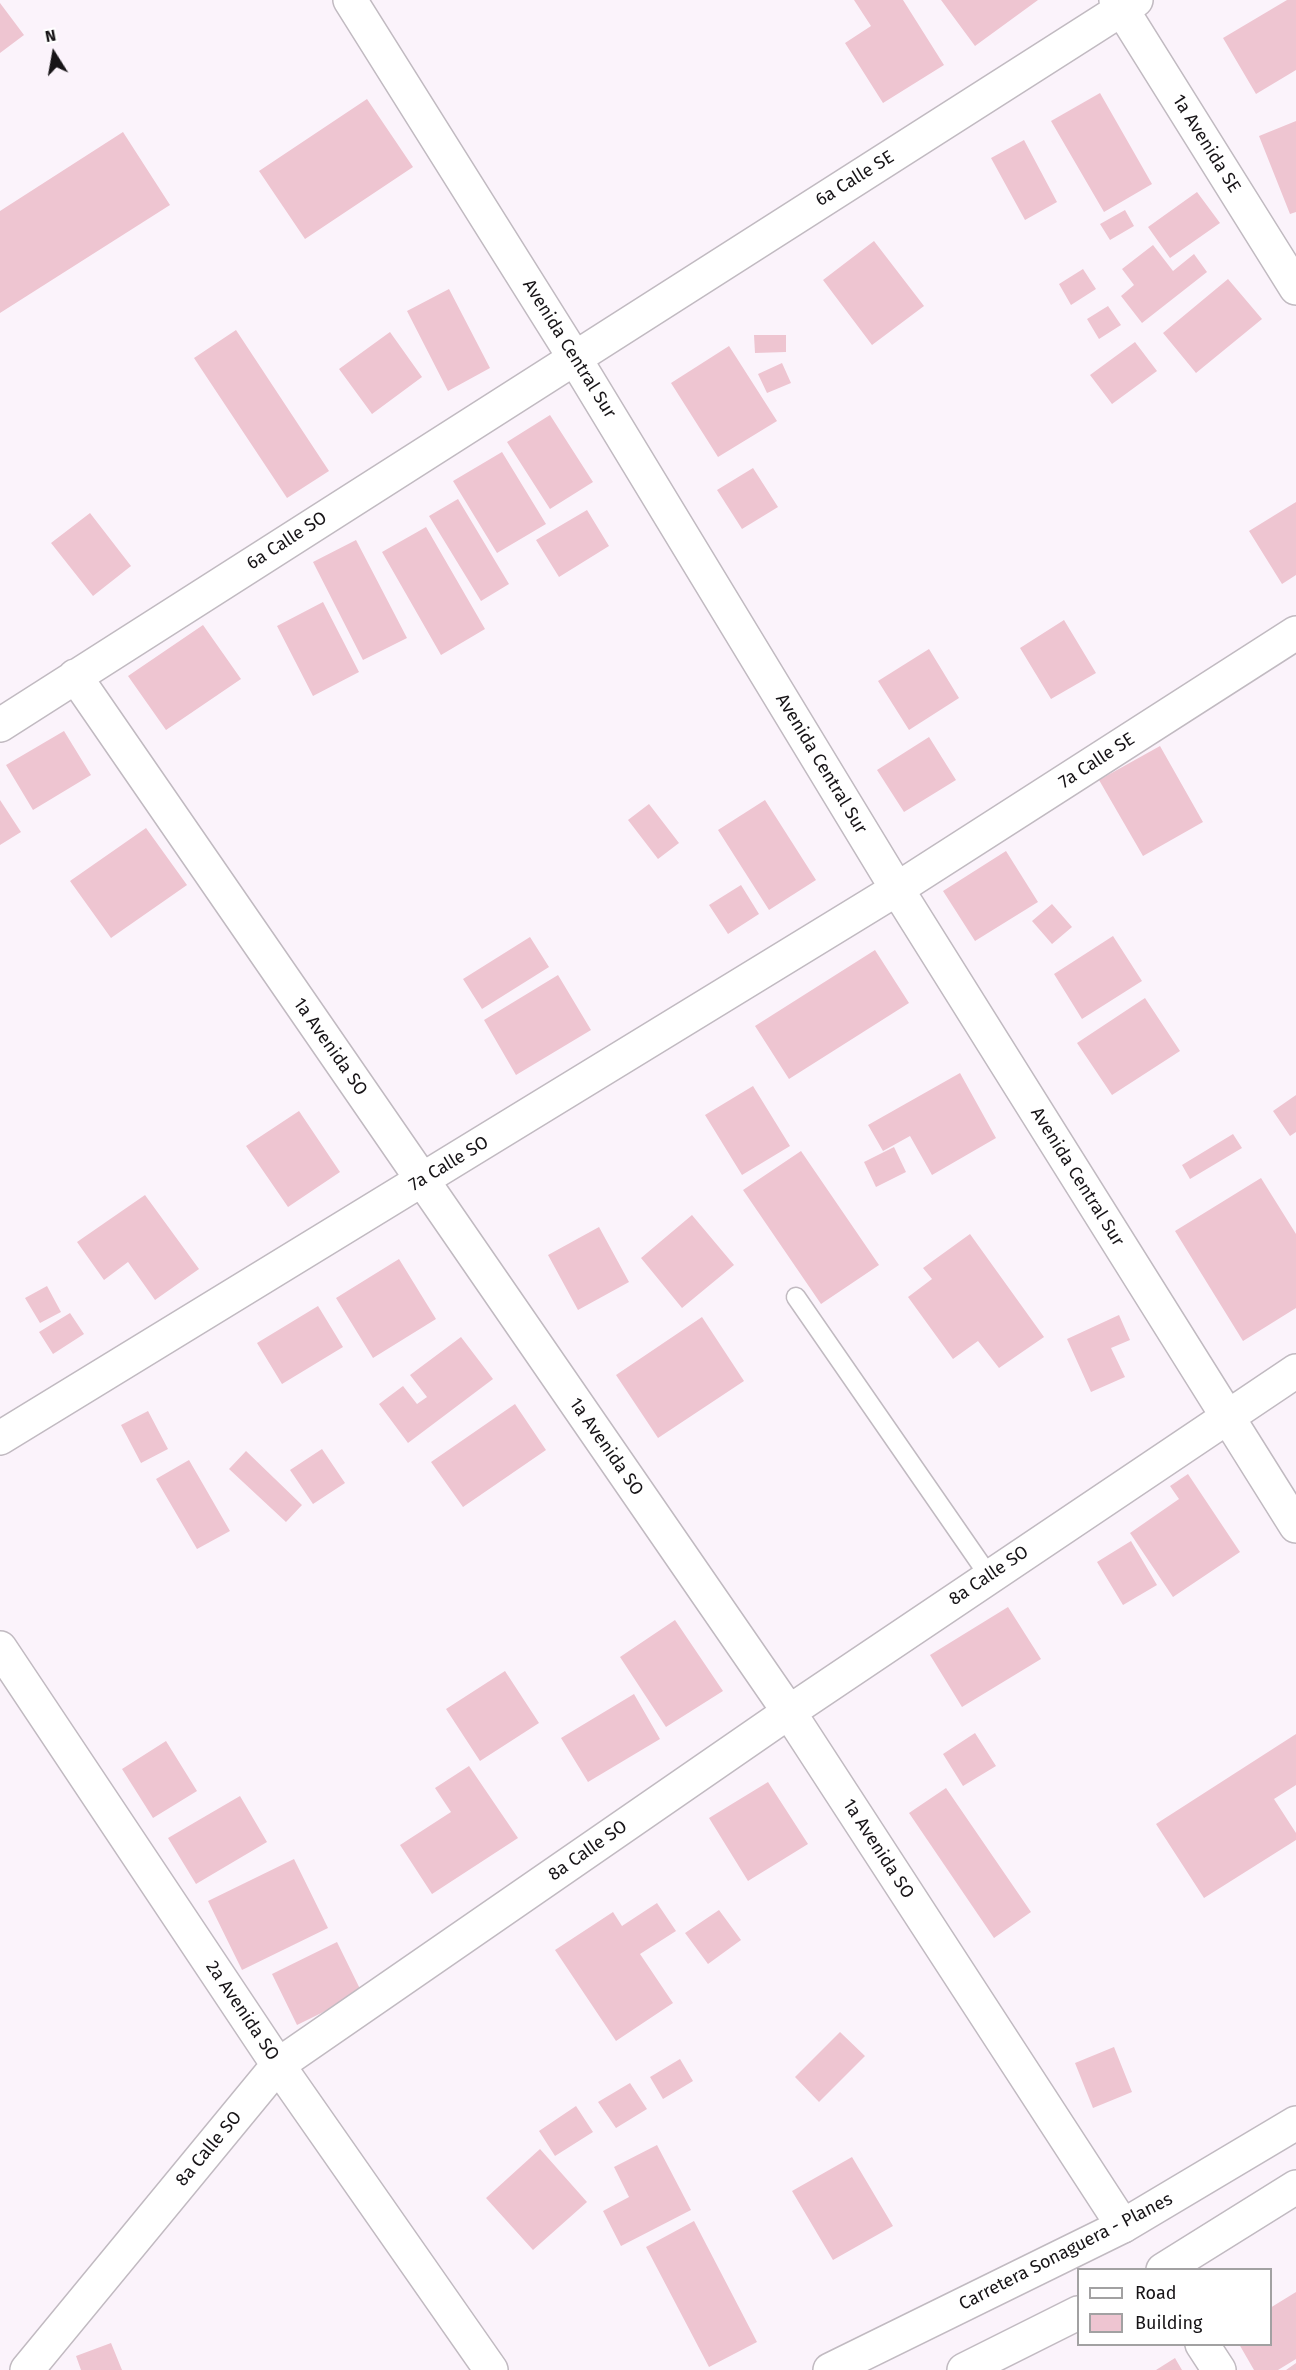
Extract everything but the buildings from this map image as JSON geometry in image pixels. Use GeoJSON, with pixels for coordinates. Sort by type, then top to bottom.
{"type":"FeatureCollection","features":[{"type":"Feature","properties":{"kind":"street","name":"Avenida Central Sur"},"geometry":{"type":"LineString","coordinates":[[350,0],[574,357],[897,889],[1296,1526]]}},
{"type":"Feature","properties":{"kind":"street","name":"6a Calle SE"},"geometry":{"type":"LineString","coordinates":[[574,357],[1124,3]]}},
{"type":"Feature","properties":{"kind":"street","name":"1a Avenida SE"},"geometry":{"type":"LineString","coordinates":[[1124,3],[1296,288]]}},
{"type":"Feature","properties":{"kind":"street","name":"6a Calle SO"},"geometry":{"type":"LineString","coordinates":[[0,725],[574,357]]}},
{"type":"Feature","properties":{"kind":"street","name":"7a Calle SE"},"geometry":{"type":"LineString","coordinates":[[897,889],[1296,633]]}},
{"type":"Feature","properties":{"kind":"street","name":"1a Avenida SO"},"geometry":{"type":"LineString","coordinates":[[75,676],[789,1712],[1123,2226]]}},
{"type":"Feature","properties":{"kind":"street","name":"7a Calle SO"},"geometry":{"type":"LineString","coordinates":[[0,1438],[897,889]]}},
{"type":"Feature","properties":{"kind":"street","name":"8a Calle SO"},"geometry":{"type":"LineString","coordinates":[[27,2370],[278,2065],[789,1712],[1296,1371]]}},
{"type":"Feature","properties":{"kind":"street","name":"2a Avenida SO"},"geometry":{"type":"LineString","coordinates":[[0,1648],[278,2065],[491,2370]]}},
{"type":"Feature","properties":{"kind":"street","name":"Carretera Sonaguera - Planes"},"geometry":{"type":"LineString","coordinates":[[830,2370],[1123,2226],[1296,2123]]}},
{"type":"Feature","properties":{"kind":"street"},"geometry":{"type":"LineString","coordinates":[[1165,2268],[1296,2187]]}},
{"type":"Feature","properties":{"kind":"street"},"geometry":{"type":"LineString","coordinates":[[964,2370],[1077,2314]]}},
{"type":"Feature","properties":{"kind":"street"},"geometry":{"type":"LineString","coordinates":[[1203,2346],[1219,2370]]}},
{"type":"Feature","properties":{"kind":"lane"},"geometry":{"type":"LineString","coordinates":[[796,1297],[989,1576]]}}]}
